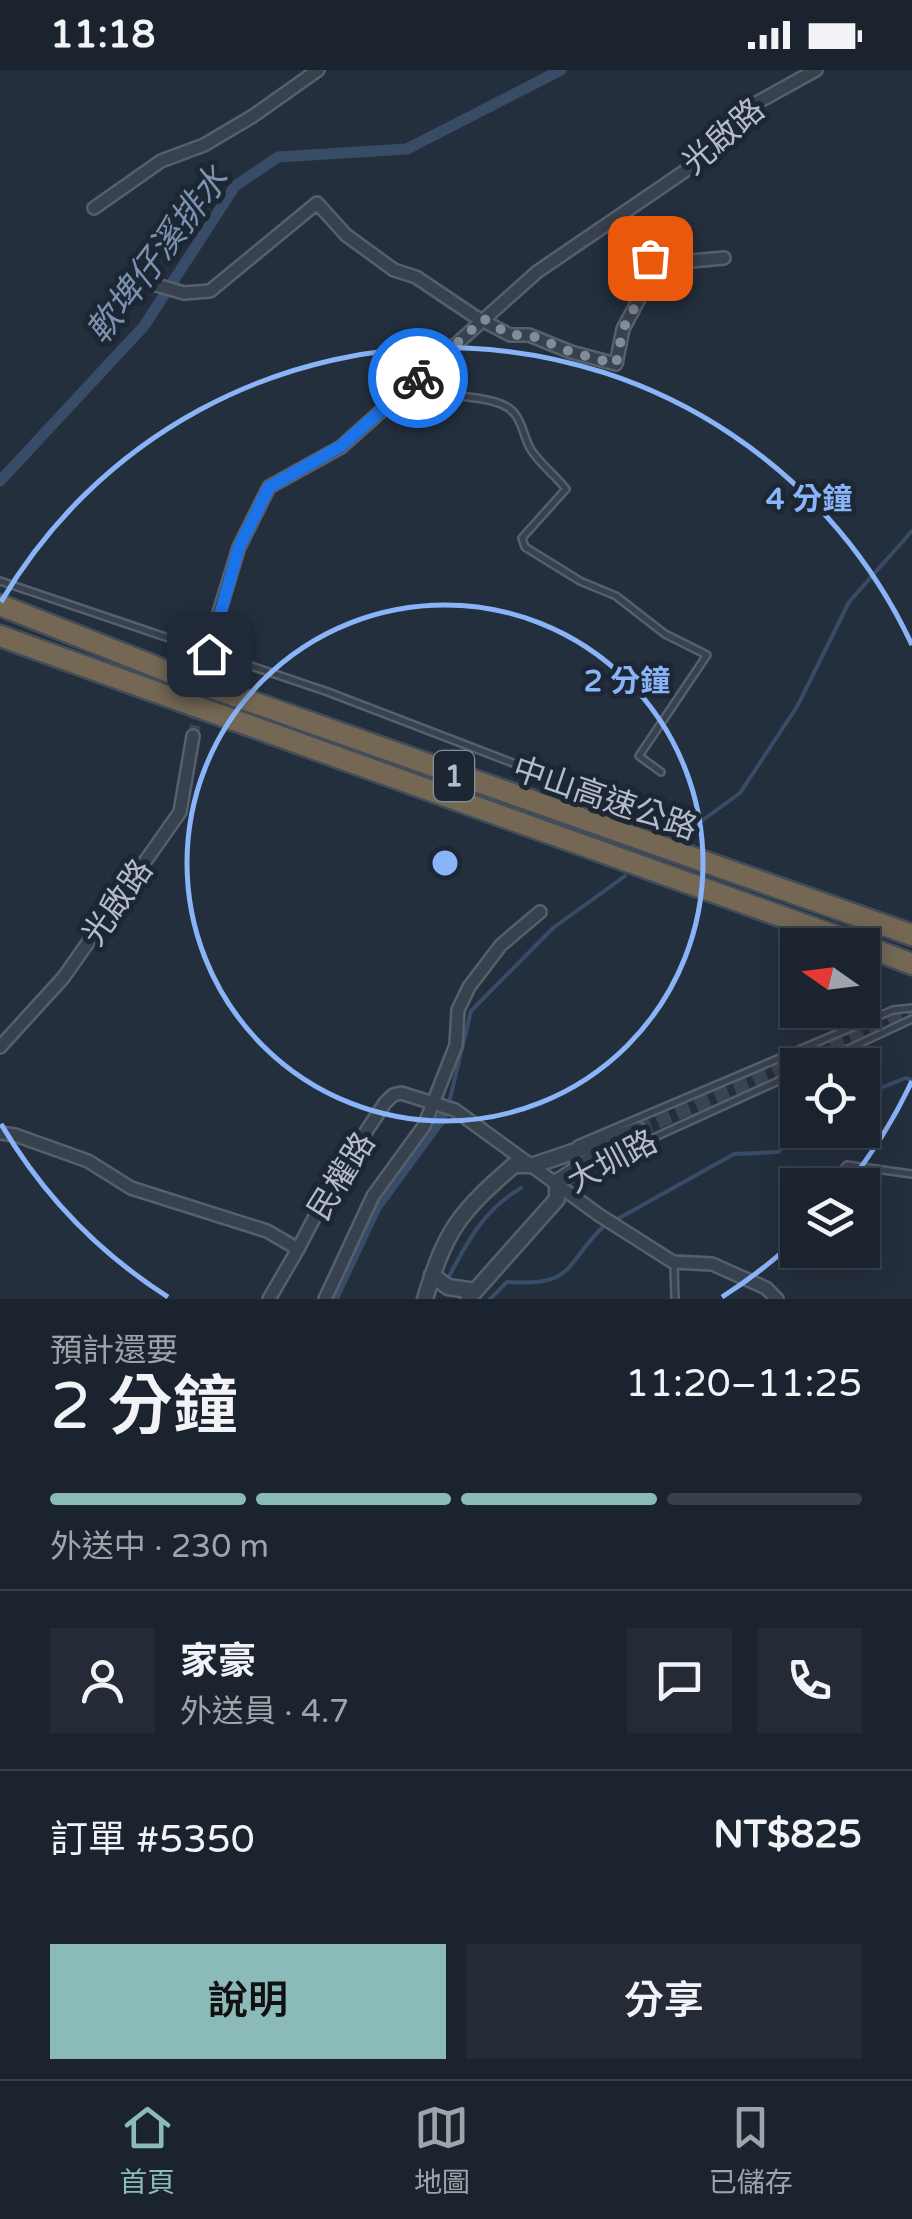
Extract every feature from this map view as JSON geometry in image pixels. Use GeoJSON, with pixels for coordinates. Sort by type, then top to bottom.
{"type":"FeatureCollection","features":[{"type":"Feature","properties":{"kind":"highway","name":"中山高速公路"},"geometry":{"type":"LineString","coordinates":[[0,605],[184,678],[912,936]]}},
{"type":"Feature","properties":{"kind":"highway","name":"中山高速公路"},"geometry":{"type":"LineString","coordinates":[[0,636],[815,928]]}},
{"type":"Feature","properties":{"kind":"highway","name":"中山高速公路"},"geometry":{"type":"LineString","coordinates":[[880,952],[912,964]]}},
{"type":"Feature","properties":{"kind":"street"},"geometry":{"type":"LineString","coordinates":[[94,208],[161,161],[204,145],[253,116],[318,70]]}},
{"type":"Feature","properties":{"kind":"street","name":"光啟路"},"geometry":{"type":"LineString","coordinates":[[205,675],[239,547],[269,487],[341,446],[537,272],[704,158],[751,106],[816,70]]}},
{"type":"Feature","properties":{"kind":"street"},"geometry":{"type":"LineString","coordinates":[[146,282],[184,293],[210,292],[317,203],[346,235],[394,270],[416,277],[474,316],[510,335],[530,335],[571,352],[616,364],[623,329],[638,301],[633,288],[646,260],[724,258]]}},
{"type":"Feature","properties":{"kind":"street","name":"光啟路"},"geometry":{"type":"LineString","coordinates":[[0,1047],[63,978],[180,812],[193,736]]}},
{"type":"Feature","properties":{"kind":"street"},"geometry":{"type":"LineString","coordinates":[[325,1299],[373,1196],[437,1104],[456,1045],[458,1010],[469,987],[502,944],[540,912]]}},
{"type":"Feature","properties":{"kind":"street","name":"民權路"},"geometry":{"type":"LineString","coordinates":[[0,1134],[15,1135],[88,1162],[132,1188],[233,1218],[298,1248],[334,1180],[386,1103],[401,1093],[455,1110],[599,1215],[674,1262]]}},
{"type":"Feature","properties":{"kind":"street"},"geometry":{"type":"LineString","coordinates":[[425,1299],[440,1281],[453,1226],[472,1201],[514,1165],[534,1165],[638,1130],[557,1182]]}},
{"type":"Feature","properties":{"kind":"street","name":"大圳路"},"geometry":{"type":"LineString","coordinates":[[472,1295],[557,1198],[557,1182]]}},
{"type":"Feature","properties":{"kind":"street"},"geometry":{"type":"LineString","coordinates":[[269,1299],[298,1248]]}},
{"type":"Feature","properties":{"kind":"street"},"geometry":{"type":"LineString","coordinates":[[674,1262],[712,1264],[766,1288],[776,1299]]}},
{"type":"Feature","properties":{"kind":"street"},"geometry":{"type":"LineString","coordinates":[[440,1281],[472,1295]]}},
{"type":"Feature","properties":{"kind":"lane"},"geometry":{"type":"LineString","coordinates":[[418,378],[446,395],[506,406],[520,420],[530,450],[566,489],[522,538],[525,547],[580,581],[616,596],[665,634],[707,654],[639,756],[661,772]]}},
{"type":"Feature","properties":{"kind":"lane"},"geometry":{"type":"LineString","coordinates":[[0,580],[328,692],[635,810]]}},
{"type":"Feature","properties":{"kind":"lane","name":"大圳路"},"geometry":{"type":"LineString","coordinates":[[534,1165],[893,1010],[912,1008]]}},
{"type":"Feature","properties":{"kind":"lane"},"geometry":{"type":"LineString","coordinates":[[850,1048],[912,1019]]}},
{"type":"Feature","properties":{"kind":"lane","name":"大圳路"},"geometry":{"type":"LineString","coordinates":[[557,1182],[780,1080]]}},
{"type":"Feature","properties":{"kind":"lane"},"geometry":{"type":"LineString","coordinates":[[843,1168],[868,1168]]}},
{"type":"Feature","properties":{"kind":"lane"},"geometry":{"type":"LineString","coordinates":[[880,1170],[912,1174]]}},
{"type":"Feature","properties":{"kind":"lane"},"geometry":{"type":"LineString","coordinates":[[674,1262],[675,1299]]}},
{"type":"Feature","properties":{"kind":"water"},"geometry":{"type":"Polygon","coordinates":[[[441,1110],[448,1114],[444,1124],[381,1210],[339,1299],[330,1299],[372,1198],[441,1110]]]}},
{"type":"Feature","properties":{"kind":"waterway","name":"軟埤仔溪排水"},"geometry":{"type":"LineString","coordinates":[[0,481],[144,326],[235,186],[278,157],[407,149],[561,70]]}},
{"type":"Feature","properties":{"kind":"waterway"},"geometry":{"type":"LineString","coordinates":[[685,833],[740,793],[798,705],[849,602],[912,531]]}},
{"type":"Feature","properties":{"kind":"waterway"},"geometry":{"type":"LineString","coordinates":[[449,1103],[471,1011],[553,928],[625,876]]}},
{"type":"Feature","properties":{"kind":"waterway"},"geometry":{"type":"LineString","coordinates":[[880,1088],[906,1078],[912,1080]]}},
{"type":"Feature","properties":{"kind":"waterway"},"geometry":{"type":"LineString","coordinates":[[614,1221],[734,1154],[779,1152],[781,1148]]}},
{"type":"Feature","properties":{"kind":"waterway"},"geometry":{"type":"LineString","coordinates":[[446,1282],[486,1217],[521,1188]]}},
{"type":"Feature","properties":{"kind":"waterway"},"geometry":{"type":"LineString","coordinates":[[490,1299],[507,1282],[530,1283],[558,1276],[605,1225]]}},
{"type":"Feature","properties":{"kind":"tunnel"},"geometry":{"type":"LineString","coordinates":[[193,736],[204,682]]}},
{"type":"Feature","properties":{"kind":"tunnel"},"geometry":{"type":"LineString","coordinates":[[638,1130],[912,1013]]}},
{"type":"Feature","properties":{"kind":"way so far"},"geometry":{"type":"LineString","coordinates":[[418,378],[484,319],[510,335],[530,335],[571,352],[616,364],[623,329],[638,301],[633,288],[641,265],[650,258]]}},
{"type":"Feature","properties":{"kind":"route"},"geometry":{"type":"LineString","coordinates":[[209,654],[239,547],[269,487],[341,446],[418,378]]}}]}
